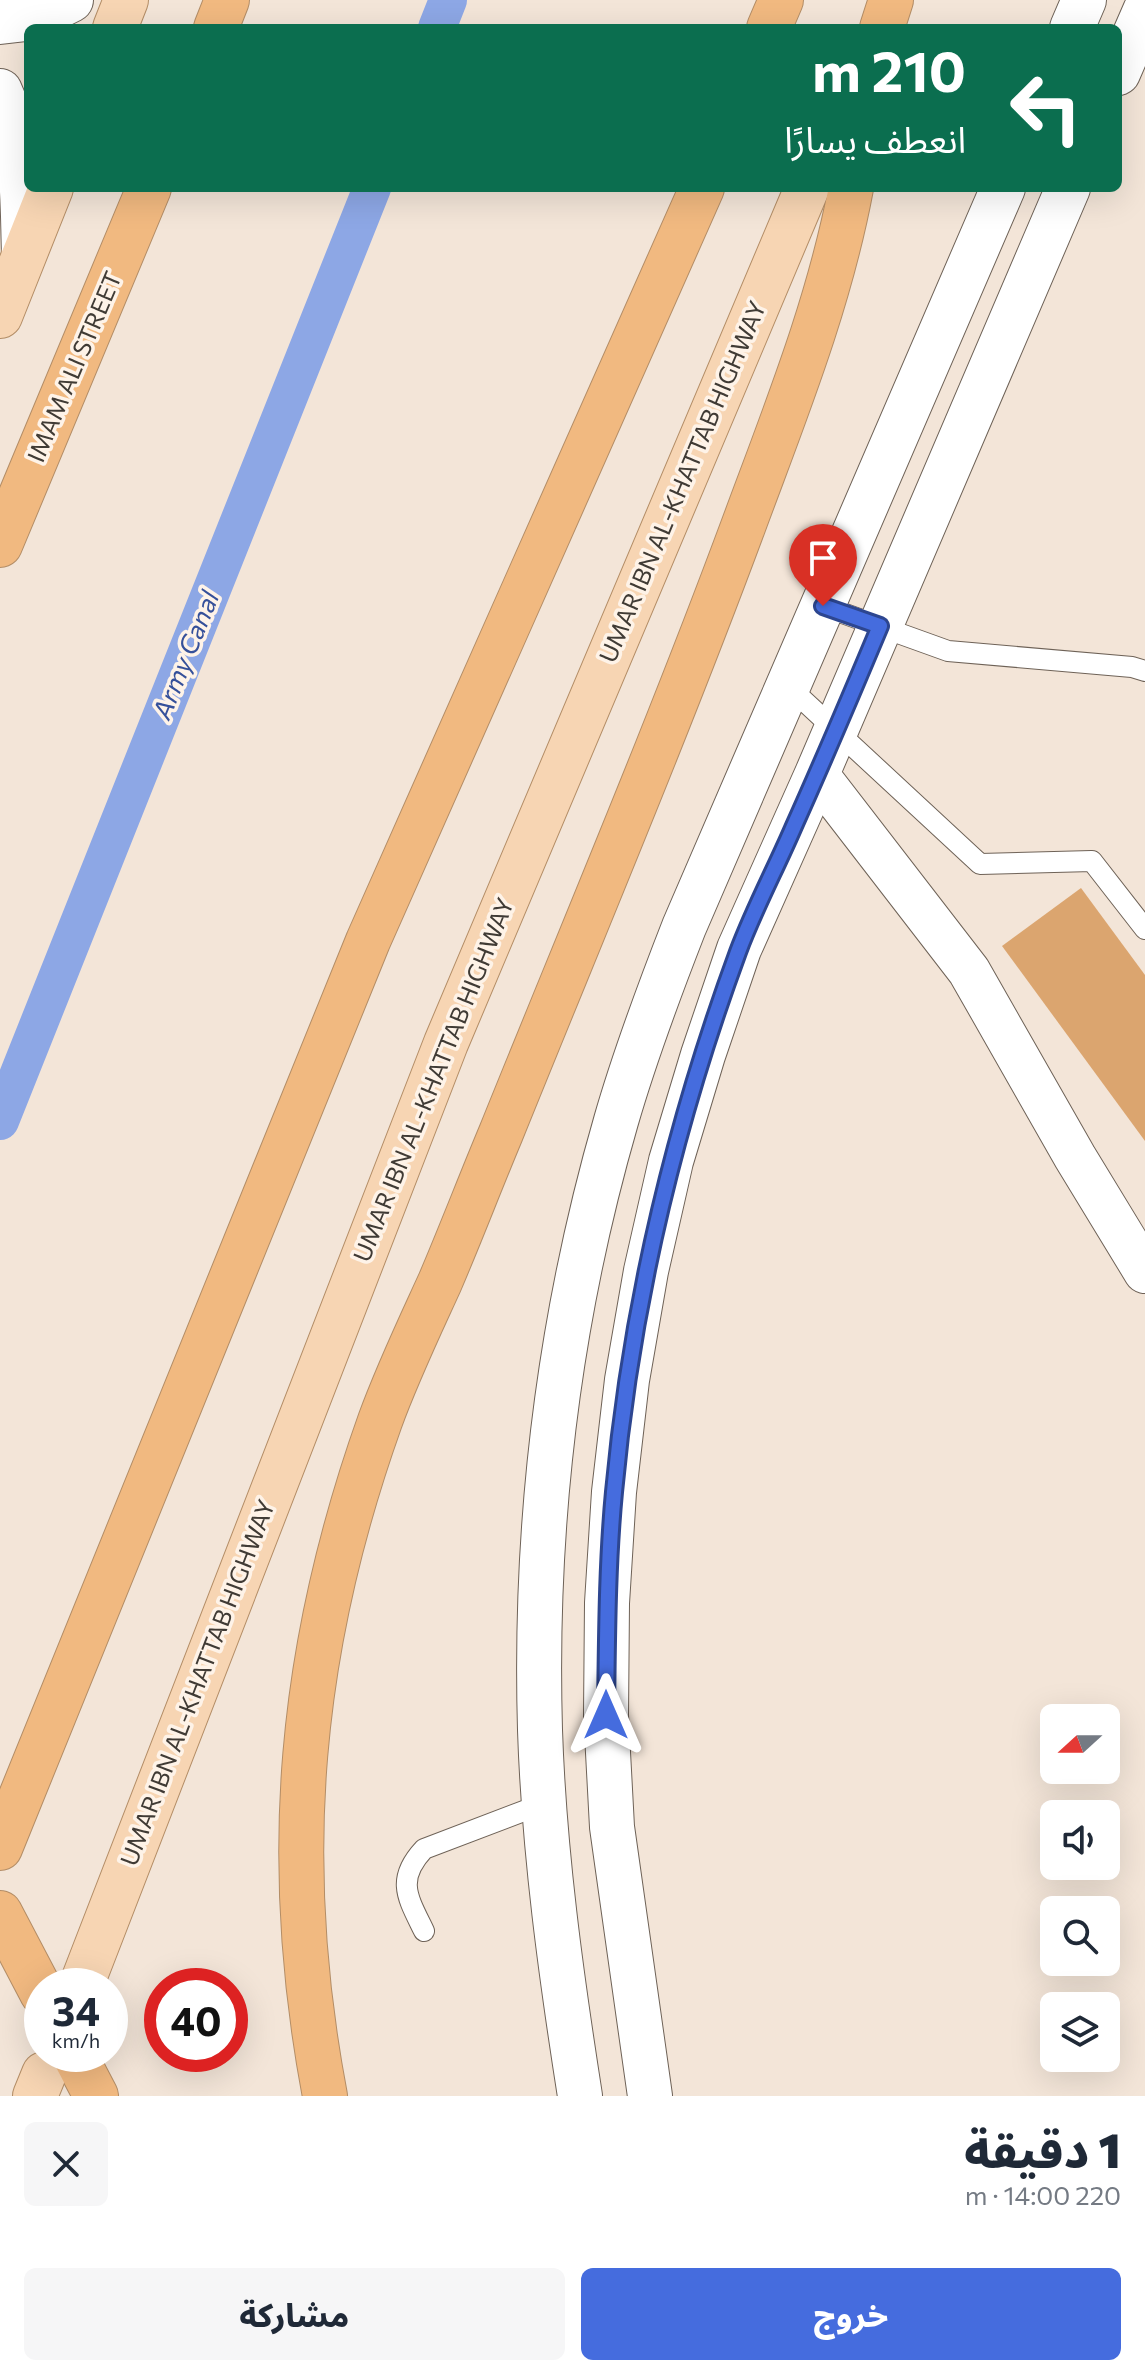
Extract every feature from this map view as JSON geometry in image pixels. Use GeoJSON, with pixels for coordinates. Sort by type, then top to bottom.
{"type":"FeatureCollection","features":[{"type":"Feature","properties":{"kind":"highway"},"geometry":{"type":"LineString","coordinates":[[218,24],[227,0]]}},
{"type":"Feature","properties":{"kind":"highway"},"geometry":{"type":"LineString","coordinates":[[771,24],[781,0]]}},
{"type":"Feature","properties":{"kind":"highway"},"geometry":{"type":"LineString","coordinates":[[883,24],[889,0]]}},
{"type":"Feature","properties":{"kind":"highway","name":"IMAM ALI STREET"},"geometry":{"type":"LineString","coordinates":[[0,545],[147,192]]}},
{"type":"Feature","properties":{"kind":"highway"},"geometry":{"type":"LineString","coordinates":[[0,1848],[368,941],[700,192]]}},
{"type":"Feature","properties":{"kind":"highway"},"geometry":{"type":"LineString","coordinates":[[325,2096],[311,2023],[303,1944],[301,1784],[321,1631],[345,1530],[381,1417],[446,1266],[693,660],[814,337],[840,246],[850,192]]}},
{"type":"Feature","properties":{"kind":"highway"},"geometry":{"type":"LineString","coordinates":[[0,1913],[29,1968]]}},
{"type":"Feature","properties":{"kind":"main road"},"geometry":{"type":"LineString","coordinates":[[117,24],[126,0]]}},
{"type":"Feature","properties":{"kind":"main road"},"geometry":{"type":"LineString","coordinates":[[877,24],[889,0]]}},
{"type":"Feature","properties":{"kind":"main road"},"geometry":{"type":"LineString","coordinates":[[0,316],[49,192]]}},
{"type":"Feature","properties":{"kind":"main road","name":"UMAR IBN AL-KHATTAB HIGHWAY"},"geometry":{"type":"LineString","coordinates":[[88,1968],[446,1043],[805,192]]}},
{"type":"Feature","properties":{"kind":"street"},"geometry":{"type":"LineString","coordinates":[[0,22],[35,18],[71,0]]}},
{"type":"Feature","properties":{"kind":"street"},"geometry":{"type":"LineString","coordinates":[[1074,24],[1084,0]]}},
{"type":"Feature","properties":{"kind":"street"},"geometry":{"type":"LineString","coordinates":[[1122,64],[1145,11]]}},
{"type":"Feature","properties":{"kind":"street"},"geometry":{"type":"LineString","coordinates":[[0,91],[11,113],[18,138],[24,254]]}},
{"type":"Feature","properties":{"kind":"street"},"geometry":{"type":"LineString","coordinates":[[580,2096],[567,2015],[545,1803],[540,1731],[540,1642],[544,1525],[554,1422],[569,1321],[590,1220],[616,1121],[647,1023],[684,927],[1001,192]]}},
{"type":"Feature","properties":{"kind":"street"},"geometry":{"type":"LineString","coordinates":[[650,2096],[612,1827],[606,1715],[608,1587],[614,1492],[627,1380],[646,1271],[671,1161],[739,949],[836,731],[1066,192]]}},
{"type":"Feature","properties":{"kind":"street"},"geometry":{"type":"LineString","coordinates":[[817,774],[969,971],[1145,1272]]}},
{"type":"Feature","properties":{"kind":"lane"},"geometry":{"type":"LineString","coordinates":[[823,606],[948,651],[1132,667],[1145,671]]}},
{"type":"Feature","properties":{"kind":"lane"},"geometry":{"type":"LineString","coordinates":[[789,687],[980,864],[1092,861],[1145,929]]}},
{"type":"Feature","properties":{"kind":"lane"},"geometry":{"type":"LineString","coordinates":[[424,1931],[409,1902],[406,1887],[414,1859],[424,1849],[545,1803]]}},
{"type":"Feature","properties":{"kind":"building"},"geometry":{"type":"Polygon","coordinates":[[[1081,888],[1145,975],[1145,1141],[1002,946],[1081,888]]]}},
{"type":"Feature","properties":{"kind":"waterway","name":"Army Canal"},"geometry":{"type":"LineString","coordinates":[[439,24],[448,0]]}},
{"type":"Feature","properties":{"kind":"waterway","name":"Army Canal"},"geometry":{"type":"LineString","coordinates":[[0,1121],[370,192]]}},
{"type":"Feature","properties":{"kind":"route"},"geometry":{"type":"LineString","coordinates":[[606,1715],[607,1603],[614,1492],[627,1380],[646,1271],[671,1161],[739,949],[880,626],[823,606]]}}]}
